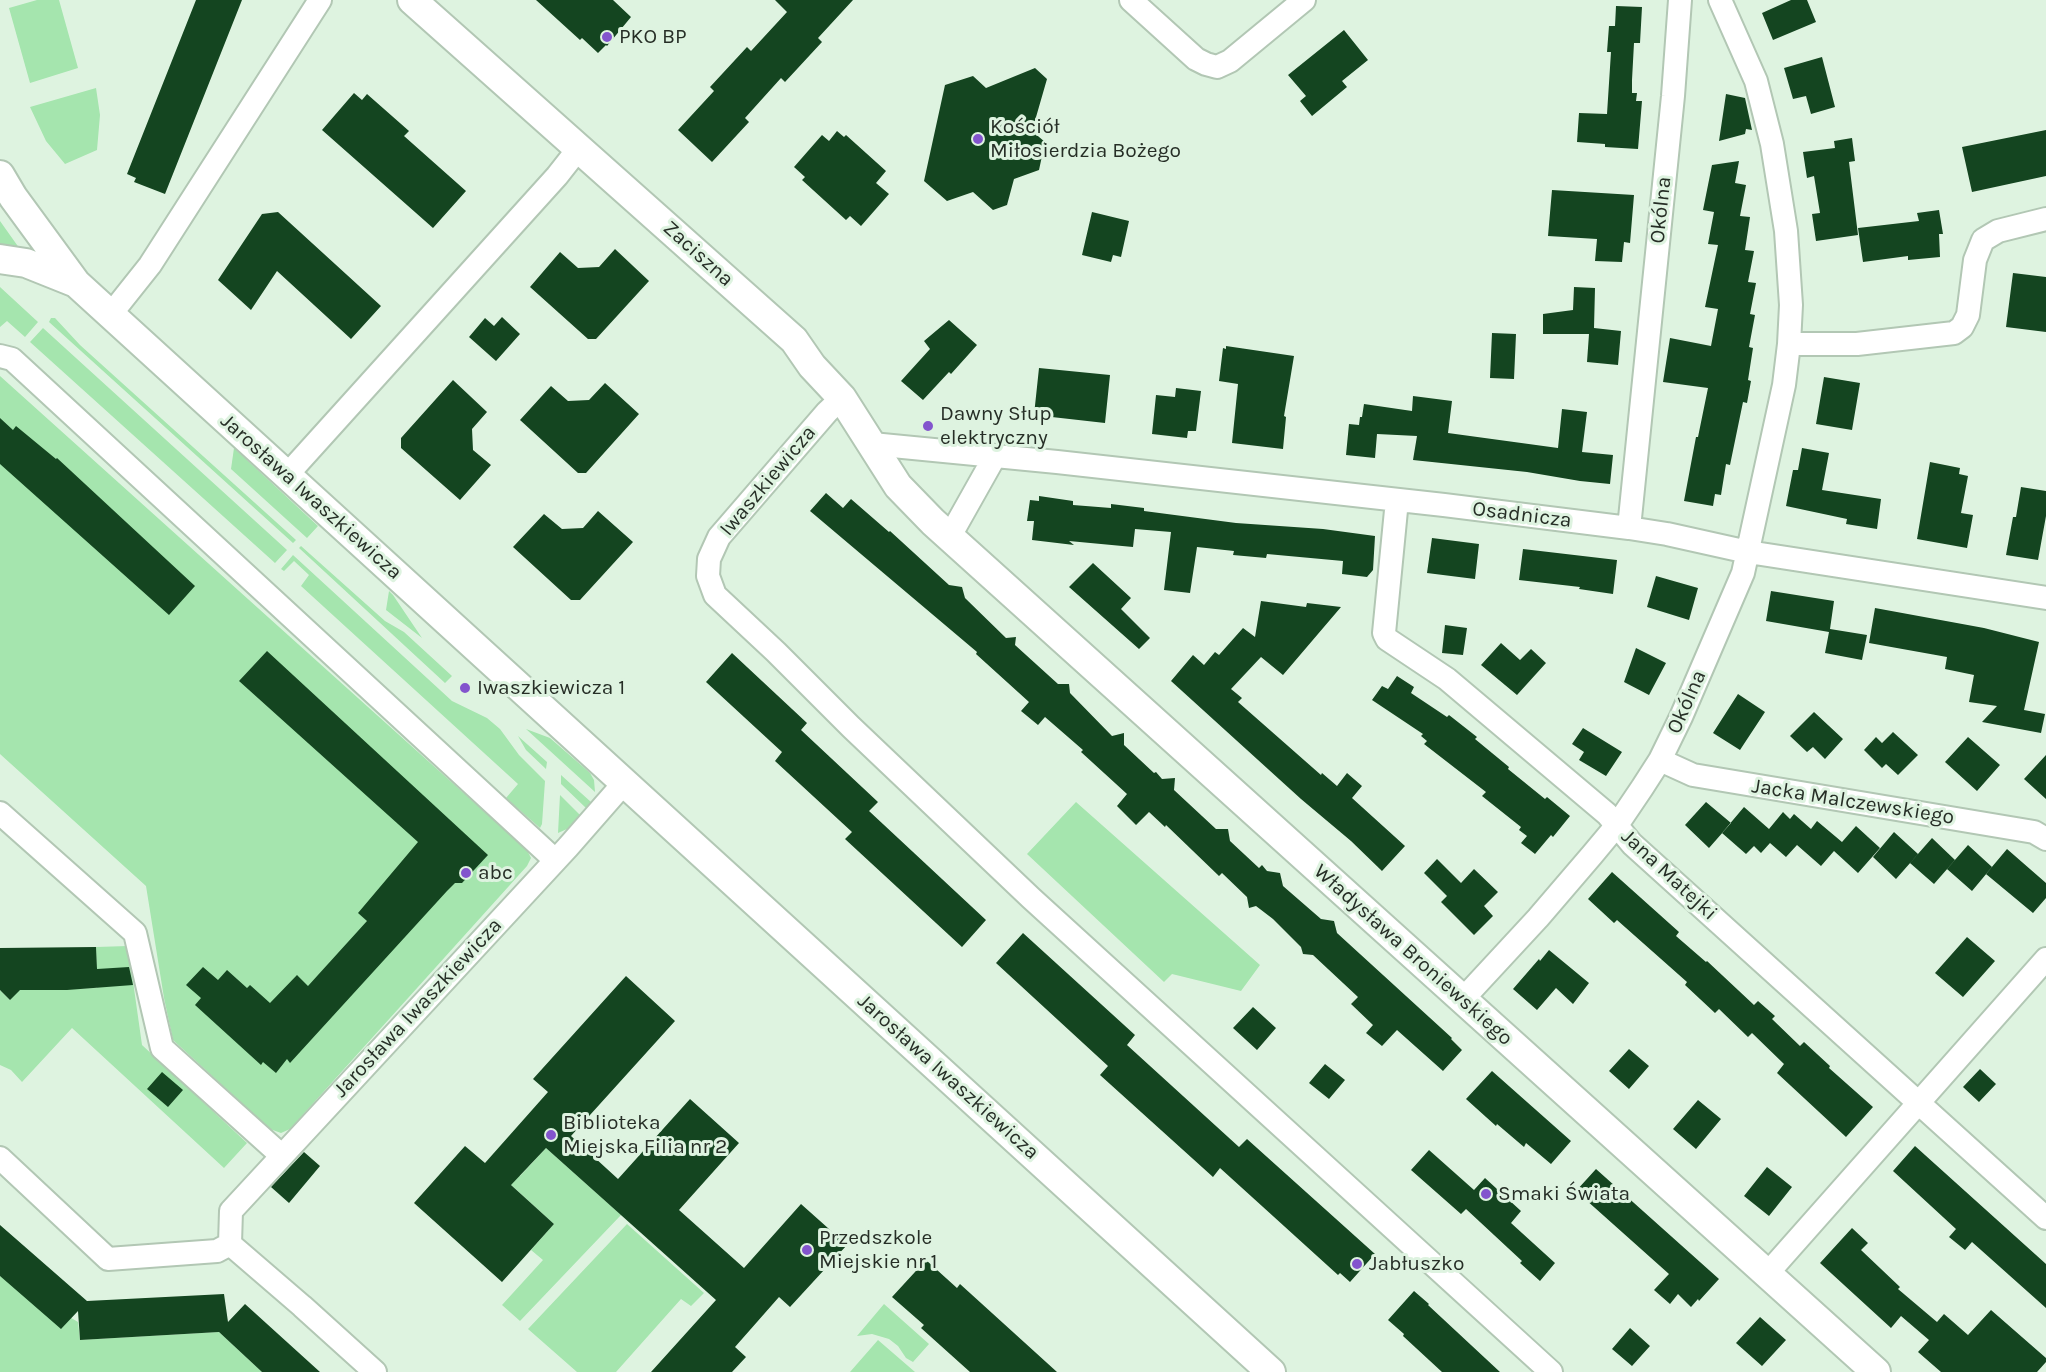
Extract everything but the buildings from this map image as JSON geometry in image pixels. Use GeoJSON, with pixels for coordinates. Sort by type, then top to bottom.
{"type":"FeatureCollection","features":[{"type":"Feature","properties":{"kind":"street","name":"Zaciszna"},"geometry":{"type":"LineString","coordinates":[[412,0],[794,340],[812,366],[842,398],[872,444]]}},
{"type":"Feature","properties":{"kind":"street"},"geometry":{"type":"LineString","coordinates":[[1131,0],[1196,59],[1218,67],[1230,61],[1304,0]]}},
{"type":"Feature","properties":{"kind":"street","name":"Okólna"},"geometry":{"type":"LineString","coordinates":[[1629,528],[1673,96],[1680,0]]}},
{"type":"Feature","properties":{"kind":"street","name":"Okólna"},"geometry":{"type":"LineString","coordinates":[[1462,999],[1538,918],[1617,825],[1660,760],[1743,573],[1779,414],[1789,344],[1791,305],[1789,255],[1772,144],[1756,81],[1720,0]]}},
{"type":"Feature","properties":{"kind":"street"},"geometry":{"type":"LineString","coordinates":[[111,314],[150,265],[251,110],[312,3]]}},
{"type":"Feature","properties":{"kind":"street"},"geometry":{"type":"LineString","coordinates":[[287,476],[557,176],[579,148]]}},
{"type":"Feature","properties":{"kind":"street","name":"Jarosława Iwaszkiewicza"},"geometry":{"type":"LineString","coordinates":[[4,188],[75,283],[1271,1372]]}},
{"type":"Feature","properties":{"kind":"street"},"geometry":{"type":"LineString","coordinates":[[1789,344],[1857,344],[1954,333],[1962,327],[1968,315],[1975,260],[1983,240],[1998,231],[2046,219]]}},
{"type":"Feature","properties":{"kind":"street"},"geometry":{"type":"LineString","coordinates":[[0,260],[26,264],[75,283]]}},
{"type":"Feature","properties":{"kind":"street"},"geometry":{"type":"LineString","coordinates":[[0,356],[12,359],[555,860]]}},
{"type":"Feature","properties":{"kind":"street","name":"Iwaszkiewicza"},"geometry":{"type":"LineString","coordinates":[[842,398],[827,412],[719,537],[709,559],[708,576],[716,595],[1023,890],[1551,1372]]}},
{"type":"Feature","properties":{"kind":"street"},"geometry":{"type":"LineString","coordinates":[[872,444],[995,456],[950,536]]}},
{"type":"Feature","properties":{"kind":"street","name":"Władysława Broniewskiego"},"geometry":{"type":"LineString","coordinates":[[872,444],[898,486],[950,536],[1876,1372]]}},
{"type":"Feature","properties":{"kind":"street","name":"Osadnicza"},"geometry":{"type":"LineString","coordinates":[[995,456],[1629,528],[1748,552],[2046,598]]}},
{"type":"Feature","properties":{"kind":"street","name":"Jana Matejki"},"geometry":{"type":"LineString","coordinates":[[1396,500],[1384,633],[1387,639],[1447,679],[1607,814],[1632,844],[2046,1218]]}},
{"type":"Feature","properties":{"kind":"street","name":"Jacka Malczewskiego"},"geometry":{"type":"LineString","coordinates":[[1660,760],[1693,775],[2034,832],[2046,839]]}},
{"type":"Feature","properties":{"kind":"street","name":"Jarosława Iwaszkiewicza"},"geometry":{"type":"LineString","coordinates":[[230,1244],[231,1210],[624,783]]}},
{"type":"Feature","properties":{"kind":"street"},"geometry":{"type":"LineString","coordinates":[[0,813],[135,933],[162,1048],[282,1156]]}},
{"type":"Feature","properties":{"kind":"street"},"geometry":{"type":"LineString","coordinates":[[1767,1274],[2046,959]]}},
{"type":"Feature","properties":{"kind":"street"},"geometry":{"type":"LineString","coordinates":[[0,1158],[108,1259],[217,1251],[230,1244],[375,1372]]}},
{"type":"Feature","properties":{"kind":"green space"},"geometry":{"type":"Polygon","coordinates":[[[37,0],[59,0],[78,68],[30,83],[9,8],[37,0]]]}},
{"type":"Feature","properties":{"kind":"green space"},"geometry":{"type":"Polygon","coordinates":[[[96,88],[100,115],[97,150],[65,164],[46,141],[30,107],[96,88]]]}},
{"type":"Feature","properties":{"kind":"green space"},"geometry":{"type":"Polygon","coordinates":[[[0,221],[22,252],[0,249],[0,221]]]}},
{"type":"Feature","properties":{"kind":"green space"},"geometry":{"type":"Polygon","coordinates":[[[0,287],[38,322],[25,337],[7,321],[0,327],[0,287]]]}},
{"type":"Feature","properties":{"kind":"green space"},"geometry":{"type":"Polygon","coordinates":[[[51,318],[55,318],[80,345],[296,540],[293,543],[49,322],[51,318]]]}},
{"type":"Feature","properties":{"kind":"green space"},"geometry":{"type":"Polygon","coordinates":[[[43,328],[287,550],[275,563],[30,342],[43,328]]]}},
{"type":"Feature","properties":{"kind":"green space"},"geometry":{"type":"Polygon","coordinates":[[[0,376],[527,850],[531,858],[527,866],[290,1129],[281,1133],[270,1129],[173,1040],[146,886],[0,754],[0,376]]]}},
{"type":"Feature","properties":{"kind":"green space"},"geometry":{"type":"Polygon","coordinates":[[[234,448],[318,526],[307,538],[231,469],[234,448]]]}},
{"type":"Feature","properties":{"kind":"green space"},"geometry":{"type":"Polygon","coordinates":[[[301,546],[385,621],[404,632],[452,676],[445,683],[299,548],[301,546]]]}},
{"type":"Feature","properties":{"kind":"green space"},"geometry":{"type":"Polygon","coordinates":[[[293,555],[452,701],[487,718],[500,729],[519,755],[545,781],[540,828],[506,798],[518,784],[301,586],[309,575],[294,561],[284,571],[281,569],[293,555]]]}},
{"type":"Feature","properties":{"kind":"green space"},"geometry":{"type":"Polygon","coordinates":[[[389,591],[393,595],[422,638],[386,610],[389,591]]]}},
{"type":"Feature","properties":{"kind":"green space"},"geometry":{"type":"Polygon","coordinates":[[[526,729],[550,738],[590,773],[594,780],[595,792],[526,729]]]}},
{"type":"Feature","properties":{"kind":"green space"},"geometry":{"type":"Polygon","coordinates":[[[518,736],[547,762],[546,769],[526,750],[518,736]]]}},
{"type":"Feature","properties":{"kind":"green space"},"geometry":{"type":"Polygon","coordinates":[[[561,775],[591,802],[586,808],[561,784],[561,775]]]}},
{"type":"Feature","properties":{"kind":"green space"},"geometry":{"type":"Polygon","coordinates":[[[560,795],[580,815],[567,829],[558,833],[560,795]]]}},
{"type":"Feature","properties":{"kind":"green space"},"geometry":{"type":"Polygon","coordinates":[[[1076,802],[1260,965],[1241,991],[1172,974],[1164,982],[1027,854],[1076,802]]]}},
{"type":"Feature","properties":{"kind":"green space"},"geometry":{"type":"Polygon","coordinates":[[[128,946],[142,1045],[247,1143],[224,1168],[72,1028],[22,1082],[11,1070],[0,1065],[0,990],[10,1000],[15,990],[97,988],[96,947],[128,946]]]}},
{"type":"Feature","properties":{"kind":"green space"},"geometry":{"type":"Polygon","coordinates":[[[546,1148],[621,1215],[520,1321],[502,1305],[543,1260],[531,1250],[554,1224],[497,1172],[505,1163],[520,1176],[546,1148]]]}},
{"type":"Feature","properties":{"kind":"green space"},"geometry":{"type":"Polygon","coordinates":[[[627,1224],[704,1293],[691,1306],[681,1299],[616,1372],[577,1372],[528,1329],[627,1224]]]}},
{"type":"Feature","properties":{"kind":"green space"},"geometry":{"type":"Polygon","coordinates":[[[0,1276],[78,1322],[80,1340],[219,1332],[262,1372],[0,1372],[0,1276]]]}},
{"type":"Feature","properties":{"kind":"green space"},"geometry":{"type":"Polygon","coordinates":[[[884,1304],[929,1344],[913,1362],[906,1358],[898,1346],[889,1339],[872,1334],[857,1336],[884,1304]]]}},
{"type":"Feature","properties":{"kind":"green space"},"geometry":{"type":"Polygon","coordinates":[[[878,1340],[915,1372],[850,1372],[878,1340]]]}},
{"type":"Feature","properties":{"kind":"place","name":"PKO BP"},"geometry":{"type":"Point","coordinates":[607,37]}},
{"type":"Feature","properties":{"kind":"place","name":"Kościół Miłosierdzia Bożego"},"geometry":{"type":"Point","coordinates":[978,139]}},
{"type":"Feature","properties":{"kind":"place","name":"Dawny Słup elektryczny"},"geometry":{"type":"Point","coordinates":[928,426]}},
{"type":"Feature","properties":{"kind":"place","name":"Iwaszkiewicza 1"},"geometry":{"type":"Point","coordinates":[465,688]}},
{"type":"Feature","properties":{"kind":"place","name":"abc"},"geometry":{"type":"Point","coordinates":[466,873]}},
{"type":"Feature","properties":{"kind":"place","name":"Biblioteka Miejska Filia nr 2"},"geometry":{"type":"Point","coordinates":[551,1135]}},
{"type":"Feature","properties":{"kind":"place","name":"Smaki Świata"},"geometry":{"type":"Point","coordinates":[1486,1194]}},
{"type":"Feature","properties":{"kind":"place","name":"Przedszkole Miejskie nr 1"},"geometry":{"type":"Point","coordinates":[807,1250]}},
{"type":"Feature","properties":{"kind":"place","name":"Jabłuszko"},"geometry":{"type":"Point","coordinates":[1357,1264]}}]}
